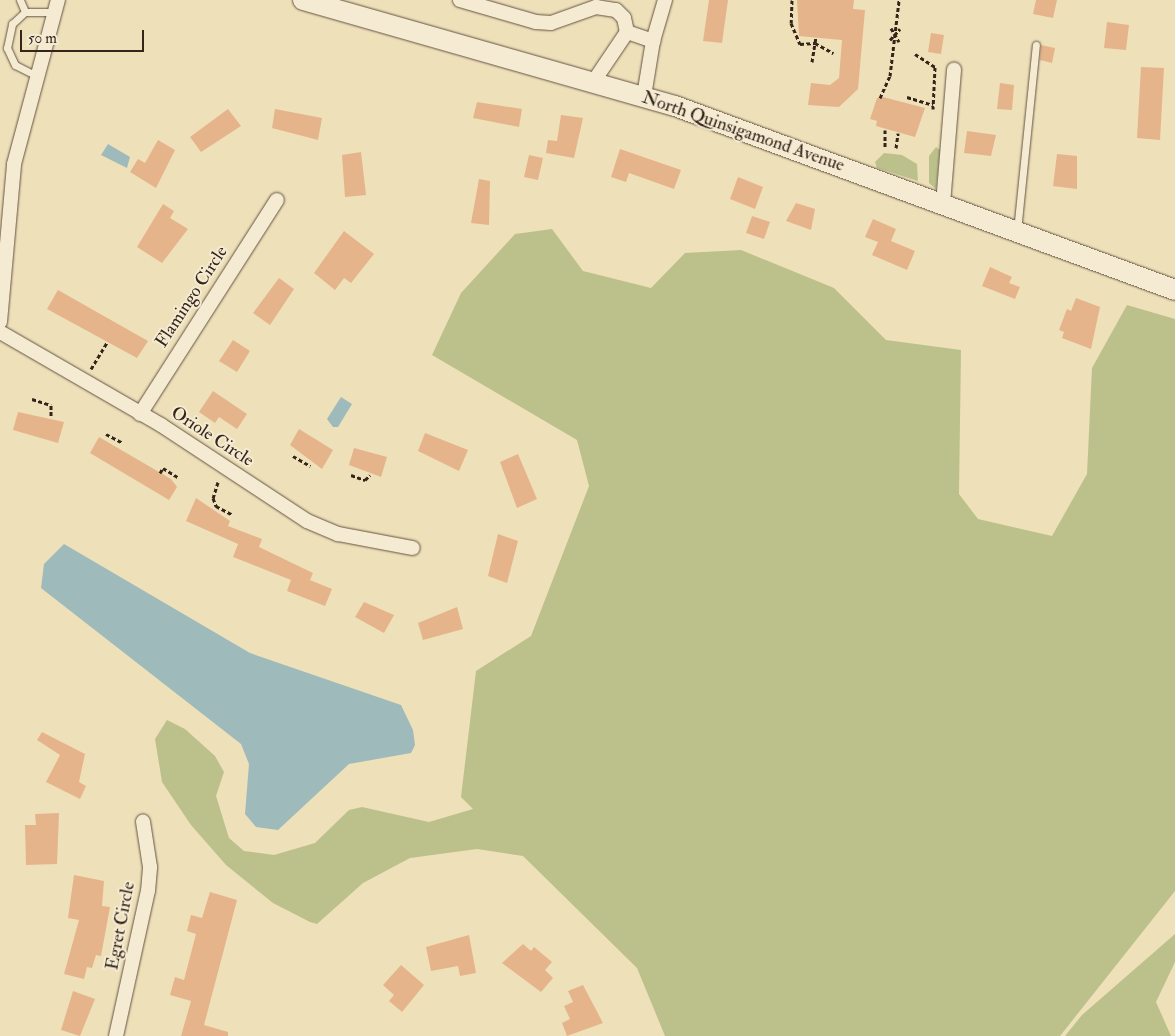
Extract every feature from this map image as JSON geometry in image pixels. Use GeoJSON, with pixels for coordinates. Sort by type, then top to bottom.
{"type":"FeatureCollection","features":[{"type":"Feature","properties":{"kind":"main road","name":"North Quinsigamond Avenue"},"geometry":{"type":"LineString","coordinates":[[303,0],[644,96],[1175,290]]}},
{"type":"Feature","properties":{"kind":"street"},"geometry":{"type":"LineString","coordinates":[[460,0],[503,6],[551,23],[604,6],[621,14],[627,32]]}},
{"type":"Feature","properties":{"kind":"street"},"geometry":{"type":"LineString","coordinates":[[644,96],[653,41],[665,0]]}},
{"type":"Feature","properties":{"kind":"street"},"geometry":{"type":"LineString","coordinates":[[0,322],[12,174],[36,75],[56,6]]}},
{"type":"Feature","properties":{"kind":"street"},"geometry":{"type":"LineString","coordinates":[[594,81],[627,32]]}},
{"type":"Feature","properties":{"kind":"street"},"geometry":{"type":"LineString","coordinates":[[627,32],[653,41]]}},
{"type":"Feature","properties":{"kind":"street"},"geometry":{"type":"LineString","coordinates":[[943,204],[954,69]]}},
{"type":"Feature","properties":{"kind":"street","name":"Flamingo Circle"},"geometry":{"type":"LineString","coordinates":[[140,414],[277,200]]}},
{"type":"Feature","properties":{"kind":"street","name":"Oriole Circle"},"geometry":{"type":"LineString","coordinates":[[0,332],[140,414],[323,529],[413,548]]}},
{"type":"Feature","properties":{"kind":"street","name":"Egret Circle"},"geometry":{"type":"LineString","coordinates":[[116,1036],[148,890],[150,867],[143,822]]}},
{"type":"Feature","properties":{"kind":"lane"},"geometry":{"type":"LineString","coordinates":[[20,0],[25,12]]}},
{"type":"Feature","properties":{"kind":"lane"},"geometry":{"type":"LineString","coordinates":[[36,75],[15,65],[7,48],[12,24],[25,12],[56,6]]}},
{"type":"Feature","properties":{"kind":"lane"},"geometry":{"type":"LineString","coordinates":[[1017,231],[1036,45]]}},
{"type":"Feature","properties":{"kind":"path"},"geometry":{"type":"LineString","coordinates":[[792,0],[794,35],[800,44],[815,43],[832,53]]}},
{"type":"Feature","properties":{"kind":"path"},"geometry":{"type":"LineString","coordinates":[[880,98],[890,76],[899,0]]}},
{"type":"Feature","properties":{"kind":"path"},"geometry":{"type":"LineString","coordinates":[[891,28],[899,42]]}},
{"type":"Feature","properties":{"kind":"path"},"geometry":{"type":"LineString","coordinates":[[890,40],[900,29]]}},
{"type":"Feature","properties":{"kind":"path"},"geometry":{"type":"LineString","coordinates":[[812,62],[816,38]]}},
{"type":"Feature","properties":{"kind":"path"},"geometry":{"type":"LineString","coordinates":[[907,97],[933,107],[935,67],[915,54]]}},
{"type":"Feature","properties":{"kind":"path"},"geometry":{"type":"LineString","coordinates":[[885,130],[885,147]]}},
{"type":"Feature","properties":{"kind":"path"},"geometry":{"type":"LineString","coordinates":[[896,148],[898,133]]}},
{"type":"Feature","properties":{"kind":"path"},"geometry":{"type":"LineString","coordinates":[[90,371],[107,342]]}},
{"type":"Feature","properties":{"kind":"path"},"geometry":{"type":"LineString","coordinates":[[32,399],[51,406],[51,418]]}},
{"type":"Feature","properties":{"kind":"path"},"geometry":{"type":"LineString","coordinates":[[106,434],[123,443]]}},
{"type":"Feature","properties":{"kind":"path"},"geometry":{"type":"LineString","coordinates":[[293,456],[310,466]]}},
{"type":"Feature","properties":{"kind":"path"},"geometry":{"type":"LineString","coordinates":[[160,473],[163,468],[179,478]]}},
{"type":"Feature","properties":{"kind":"path"},"geometry":{"type":"LineString","coordinates":[[351,475],[365,480],[370,475]]}},
{"type":"Feature","properties":{"kind":"path"},"geometry":{"type":"LineString","coordinates":[[218,482],[213,498],[216,506],[233,515]]}},
{"type":"Feature","properties":{"kind":"green space"},"geometry":{"type":"Polygon","coordinates":[[[936,147],[940,150],[936,189],[929,183],[929,156],[936,147]]]}},
{"type":"Feature","properties":{"kind":"green space"},"geometry":{"type":"Polygon","coordinates":[[[884,153],[902,155],[917,164],[918,181],[877,168],[875,162],[884,153]]]}},
{"type":"Feature","properties":{"kind":"green space"},"geometry":{"type":"Polygon","coordinates":[[[552,229],[583,271],[651,288],[685,253],[741,250],[834,288],[886,340],[961,350],[959,494],[978,519],[1052,536],[1087,474],[1092,368],[1127,305],[1175,319],[1175,891],[1060,1036],[665,1036],[637,968],[523,856],[477,849],[410,858],[363,883],[317,924],[273,903],[226,865],[191,825],[162,782],[155,739],[167,720],[185,729],[215,756],[224,772],[216,796],[229,838],[244,851],[274,855],[315,843],[349,810],[362,807],[429,822],[473,809],[461,797],[476,671],[531,636],[589,486],[577,440],[432,355],[461,293],[515,234],[552,229]]]}},
{"type":"Feature","properties":{"kind":"green space"},"geometry":{"type":"Polygon","coordinates":[[[1175,934],[1175,962],[1156,1002],[1171,1036],[1065,1036],[1082,1015],[1175,934]]]}},
{"type":"Feature","properties":{"kind":"water"},"geometry":{"type":"Polygon","coordinates":[[[108,144],[130,157],[127,168],[101,155],[108,144]]]}},
{"type":"Feature","properties":{"kind":"water"},"geometry":{"type":"Polygon","coordinates":[[[341,397],[352,404],[338,427],[333,427],[327,419],[341,397]]]}},
{"type":"Feature","properties":{"kind":"water"},"geometry":{"type":"Polygon","coordinates":[[[64,544],[250,653],[401,705],[413,730],[415,745],[411,753],[349,764],[278,830],[256,827],[245,814],[249,764],[241,744],[41,588],[44,564],[64,544]]]}},
{"type":"Feature","properties":{"kind":"building"},"geometry":{"type":"Polygon","coordinates":[[[709,0],[728,0],[722,43],[703,41],[709,0]]]}},
{"type":"Feature","properties":{"kind":"building"},"geometry":{"type":"Polygon","coordinates":[[[797,0],[854,0],[853,9],[865,10],[858,89],[839,107],[808,105],[811,83],[830,85],[839,78],[842,40],[799,36],[797,0]]]}},
{"type":"Feature","properties":{"kind":"building"},"geometry":{"type":"Polygon","coordinates":[[[1036,0],[1057,0],[1053,18],[1033,14],[1036,0]]]}},
{"type":"Feature","properties":{"kind":"building"},"geometry":{"type":"Polygon","coordinates":[[[1107,22],[1129,25],[1126,50],[1104,48],[1107,22]]]}},
{"type":"Feature","properties":{"kind":"building"},"geometry":{"type":"Polygon","coordinates":[[[931,33],[944,35],[941,54],[928,52],[931,33]]]}},
{"type":"Feature","properties":{"kind":"building"},"geometry":{"type":"Polygon","coordinates":[[[1041,45],[1055,48],[1052,63],[1040,60],[1041,45]]]}},
{"type":"Feature","properties":{"kind":"building"},"geometry":{"type":"Polygon","coordinates":[[[1141,67],[1164,68],[1160,140],[1137,138],[1141,67]]]}},
{"type":"Feature","properties":{"kind":"building"},"geometry":{"type":"Polygon","coordinates":[[[1000,83],[1014,85],[1012,110],[997,109],[1000,83]]]}},
{"type":"Feature","properties":{"kind":"building"},"geometry":{"type":"Polygon","coordinates":[[[883,97],[925,108],[915,137],[876,126],[877,121],[870,119],[877,98],[883,97]]]}},
{"type":"Feature","properties":{"kind":"building"},"geometry":{"type":"Polygon","coordinates":[[[477,102],[522,109],[519,127],[473,118],[477,102]]]}},
{"type":"Feature","properties":{"kind":"building"},"geometry":{"type":"Polygon","coordinates":[[[228,109],[241,126],[201,152],[190,137],[228,109]]]}},
{"type":"Feature","properties":{"kind":"building"},"geometry":{"type":"Polygon","coordinates":[[[275,109],[322,118],[318,140],[272,128],[275,109]]]}},
{"type":"Feature","properties":{"kind":"building"},"geometry":{"type":"Polygon","coordinates":[[[561,115],[583,118],[574,158],[546,153],[548,140],[557,141],[561,115]]]}},
{"type":"Feature","properties":{"kind":"building"},"geometry":{"type":"Polygon","coordinates":[[[967,131],[996,135],[991,156],[964,153],[967,131]]]}},
{"type":"Feature","properties":{"kind":"building"},"geometry":{"type":"Polygon","coordinates":[[[158,140],[175,150],[156,188],[130,172],[138,159],[145,163],[158,140]]]}},
{"type":"Feature","properties":{"kind":"building"},"geometry":{"type":"Polygon","coordinates":[[[620,149],[681,170],[674,189],[629,173],[626,182],[611,177],[620,149]]]}},
{"type":"Feature","properties":{"kind":"building"},"geometry":{"type":"Polygon","coordinates":[[[361,152],[366,195],[345,197],[342,155],[361,152]]]}},
{"type":"Feature","properties":{"kind":"building"},"geometry":{"type":"Polygon","coordinates":[[[1057,154],[1077,156],[1077,189],[1053,186],[1057,154]]]}},
{"type":"Feature","properties":{"kind":"building"},"geometry":{"type":"Polygon","coordinates":[[[529,155],[543,158],[538,180],[524,177],[529,155]]]}},
{"type":"Feature","properties":{"kind":"building"},"geometry":{"type":"Polygon","coordinates":[[[738,177],[763,187],[755,209],[730,199],[738,177]]]}},
{"type":"Feature","properties":{"kind":"building"},"geometry":{"type":"Polygon","coordinates":[[[479,179],[490,181],[489,225],[471,223],[479,179]]]}},
{"type":"Feature","properties":{"kind":"building"},"geometry":{"type":"Polygon","coordinates":[[[796,203],[815,209],[811,230],[786,221],[796,203]]]}},
{"type":"Feature","properties":{"kind":"building"},"geometry":{"type":"Polygon","coordinates":[[[163,204],[174,211],[170,218],[188,229],[162,263],[137,247],[163,204]]]}},
{"type":"Feature","properties":{"kind":"building"},"geometry":{"type":"Polygon","coordinates":[[[752,216],[770,222],[764,239],[746,233],[752,216]]]}},
{"type":"Feature","properties":{"kind":"building"},"geometry":{"type":"Polygon","coordinates":[[[873,219],[896,229],[891,241],[915,251],[907,270],[872,255],[878,242],[865,237],[873,219]]]}},
{"type":"Feature","properties":{"kind":"building"},"geometry":{"type":"Polygon","coordinates":[[[344,231],[374,254],[351,283],[344,278],[335,290],[314,273],[344,231]]]}},
{"type":"Feature","properties":{"kind":"building"},"geometry":{"type":"Polygon","coordinates":[[[990,267],[1012,277],[1009,283],[1020,287],[1015,299],[982,286],[990,267]]]}},
{"type":"Feature","properties":{"kind":"building"},"geometry":{"type":"Polygon","coordinates":[[[279,278],[294,289],[270,325],[253,313],[279,278]]]}},
{"type":"Feature","properties":{"kind":"building"},"geometry":{"type":"Polygon","coordinates":[[[58,290],[148,341],[137,358],[47,309],[58,290]]]}},
{"type":"Feature","properties":{"kind":"building"},"geometry":{"type":"Polygon","coordinates":[[[1076,298],[1100,307],[1091,349],[1062,338],[1064,332],[1059,330],[1067,309],[1071,311],[1076,298]]]}},
{"type":"Feature","properties":{"kind":"building"},"geometry":{"type":"Polygon","coordinates":[[[233,340],[250,351],[237,372],[219,361],[233,340]]]}},
{"type":"Feature","properties":{"kind":"building"},"geometry":{"type":"Polygon","coordinates":[[[213,391],[247,414],[237,429],[219,417],[215,423],[199,412],[213,391]]]}},
{"type":"Feature","properties":{"kind":"building"},"geometry":{"type":"Polygon","coordinates":[[[18,412],[64,422],[58,443],[13,430],[18,412]]]}},
{"type":"Feature","properties":{"kind":"building"},"geometry":{"type":"Polygon","coordinates":[[[299,429],[333,450],[322,469],[290,445],[299,429]]]}},
{"type":"Feature","properties":{"kind":"building"},"geometry":{"type":"Polygon","coordinates":[[[425,433],[468,450],[459,471],[418,451],[425,433]]]}},
{"type":"Feature","properties":{"kind":"building"},"geometry":{"type":"Polygon","coordinates":[[[99,437],[171,479],[177,487],[169,500],[90,453],[99,437]]]}},
{"type":"Feature","properties":{"kind":"building"},"geometry":{"type":"Polygon","coordinates":[[[354,448],[387,457],[381,477],[349,465],[354,448]]]}},
{"type":"Feature","properties":{"kind":"building"},"geometry":{"type":"Polygon","coordinates":[[[518,454],[537,499],[517,508],[500,462],[518,454]]]}},
{"type":"Feature","properties":{"kind":"building"},"geometry":{"type":"Polygon","coordinates":[[[196,498],[230,521],[228,526],[262,539],[259,547],[313,573],[310,580],[332,589],[325,606],[287,591],[291,580],[233,557],[238,544],[186,521],[196,498]]]}},
{"type":"Feature","properties":{"kind":"building"},"geometry":{"type":"Polygon","coordinates":[[[498,534],[518,541],[507,583],[488,576],[498,534]]]}},
{"type":"Feature","properties":{"kind":"building"},"geometry":{"type":"Polygon","coordinates":[[[364,602],[394,615],[384,633],[355,617],[364,602]]]}},
{"type":"Feature","properties":{"kind":"building"},"geometry":{"type":"Polygon","coordinates":[[[457,607],[463,629],[423,640],[418,623],[457,607]]]}},
{"type":"Feature","properties":{"kind":"building"},"geometry":{"type":"Polygon","coordinates":[[[42,732],[85,754],[79,782],[86,786],[80,799],[46,782],[60,755],[37,740],[42,732]]]}},
{"type":"Feature","properties":{"kind":"building"},"geometry":{"type":"Polygon","coordinates":[[[59,813],[57,864],[26,865],[25,825],[36,825],[35,814],[59,813]]]}},
{"type":"Feature","properties":{"kind":"building"},"geometry":{"type":"Polygon","coordinates":[[[74,875],[104,881],[102,906],[110,907],[101,956],[96,955],[92,968],[87,967],[84,979],[64,974],[79,920],[68,918],[74,875]]]}},
{"type":"Feature","properties":{"kind":"building"},"geometry":{"type":"Polygon","coordinates":[[[210,892],[237,900],[204,1025],[228,1032],[228,1036],[181,1036],[191,1001],[170,995],[175,977],[184,980],[196,934],[187,931],[191,915],[202,918],[210,892]]]}},
{"type":"Feature","properties":{"kind":"building"},"geometry":{"type":"Polygon","coordinates":[[[469,935],[476,973],[460,976],[458,966],[431,971],[426,947],[469,935]]]}},
{"type":"Feature","properties":{"kind":"building"},"geometry":{"type":"Polygon","coordinates":[[[523,944],[531,951],[534,947],[552,962],[545,970],[553,978],[541,992],[502,963],[523,944]]]}},
{"type":"Feature","properties":{"kind":"building"},"geometry":{"type":"Polygon","coordinates":[[[401,965],[424,985],[402,1012],[389,1001],[394,995],[383,985],[401,965]]]}},
{"type":"Feature","properties":{"kind":"building"},"geometry":{"type":"Polygon","coordinates":[[[583,985],[603,1023],[567,1036],[562,1023],[570,1019],[564,1006],[573,1002],[568,991],[583,985]]]}},
{"type":"Feature","properties":{"kind":"building"},"geometry":{"type":"Polygon","coordinates":[[[73,991],[95,999],[80,1036],[61,1030],[73,991]]]}}]}
